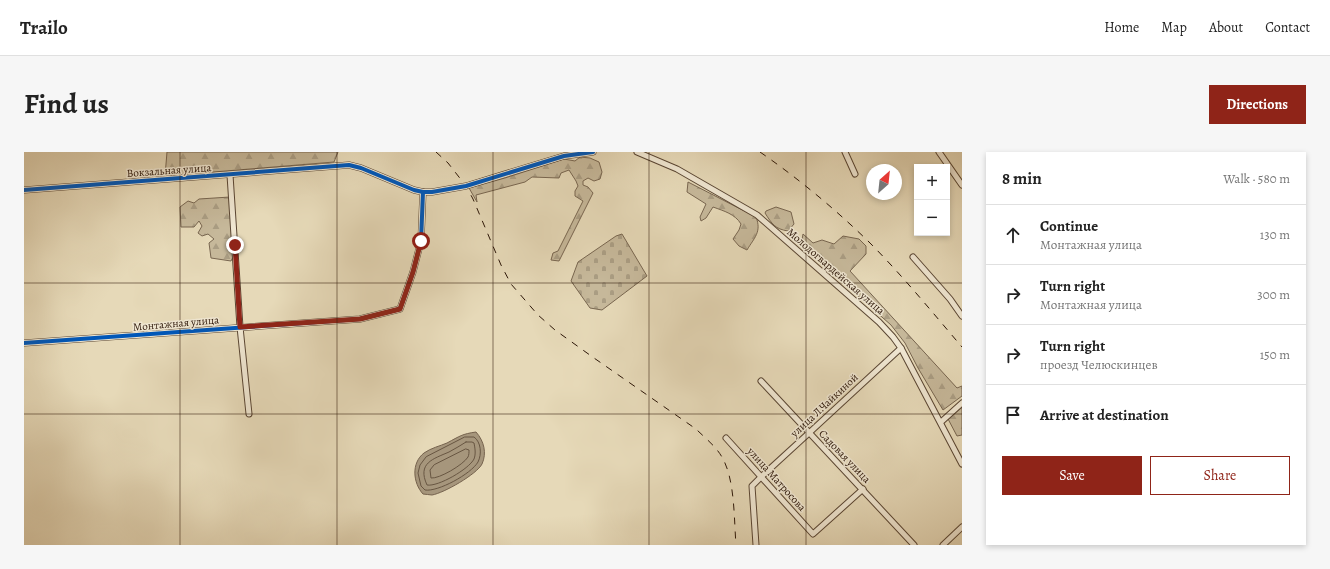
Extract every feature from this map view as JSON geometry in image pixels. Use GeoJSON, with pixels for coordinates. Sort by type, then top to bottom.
{"type":"FeatureCollection","features":[{"type":"Feature","properties":{"kind":"street","name":"Вокзальная улица"},"geometry":{"type":"LineString","coordinates":[[24,190],[349,165],[362,168],[414,190],[423,192],[445,191],[564,156],[593,152]]}},
{"type":"Feature","properties":{"kind":"street","name":"Молодогвардейская улица"},"geometry":{"type":"LineString","coordinates":[[637,152],[677,169],[757,216],[879,322],[901,348],[962,464]]}},
{"type":"Feature","properties":{"kind":"street"},"geometry":{"type":"LineString","coordinates":[[845,152],[855,174]]}},
{"type":"Feature","properties":{"kind":"street"},"geometry":{"type":"LineString","coordinates":[[938,152],[962,184]]}},
{"type":"Feature","properties":{"kind":"street"},"geometry":{"type":"LineString","coordinates":[[230,175],[240,327],[249,414]]}},
{"type":"Feature","properties":{"kind":"street","name":"Монтажная улица"},"geometry":{"type":"LineString","coordinates":[[24,343],[360,319],[400,309],[413,272],[421,241],[423,192]]}},
{"type":"Feature","properties":{"kind":"street"},"geometry":{"type":"LineString","coordinates":[[913,257],[950,299],[962,316]]}},
{"type":"Feature","properties":{"kind":"street","name":"улица Л.Чайкиной"},"geometry":{"type":"LineString","coordinates":[[761,476],[901,348]]}},
{"type":"Feature","properties":{"kind":"street","name":"Садовая улица"},"geometry":{"type":"LineString","coordinates":[[762,381],[914,545]]}},
{"type":"Feature","properties":{"kind":"street"},"geometry":{"type":"LineString","coordinates":[[941,422],[962,403]]}},
{"type":"Feature","properties":{"kind":"street","name":"улица Матросова"},"geometry":{"type":"LineString","coordinates":[[726,438],[813,534],[863,489]]}},
{"type":"Feature","properties":{"kind":"street"},"geometry":{"type":"LineString","coordinates":[[756,545],[752,486],[761,476]]}},
{"type":"Feature","properties":{"kind":"street"},"geometry":{"type":"LineString","coordinates":[[943,545],[962,527]]}},
{"type":"Feature","properties":{"kind":"green space"},"geometry":{"type":"Polygon","coordinates":[[[167,152],[338,152],[334,162],[165,176],[167,152]]]}},
{"type":"Feature","properties":{"kind":"green space"},"geometry":{"type":"Polygon","coordinates":[[[580,157],[590,158],[599,162],[602,172],[600,179],[594,181],[588,178],[583,181],[583,185],[588,187],[593,193],[559,261],[551,260],[553,253],[558,251],[583,201],[575,196],[575,191],[578,186],[569,170],[561,173],[559,178],[532,177],[525,182],[476,195],[477,202],[469,188],[564,159],[575,161],[580,157]]]}},
{"type":"Feature","properties":{"kind":"green space"},"geometry":{"type":"Polygon","coordinates":[[[688,182],[756,217],[758,222],[758,231],[747,250],[739,246],[733,239],[741,224],[732,215],[713,207],[706,218],[701,221],[700,217],[706,204],[687,192],[688,182]]]}},
{"type":"Feature","properties":{"kind":"green space"},"geometry":{"type":"Polygon","coordinates":[[[230,197],[234,255],[231,261],[211,258],[209,243],[214,239],[208,234],[202,236],[198,233],[202,226],[199,221],[194,227],[181,227],[180,207],[188,201],[194,203],[199,199],[230,197]]]}},
{"type":"Feature","properties":{"kind":"green space"},"geometry":{"type":"Polygon","coordinates":[[[776,207],[791,212],[794,224],[788,231],[780,229],[774,225],[765,213],[766,211],[776,207]]]}},
{"type":"Feature","properties":{"kind":"green space"},"geometry":{"type":"Polygon","coordinates":[[[622,234],[647,276],[602,310],[590,308],[571,281],[578,262],[616,236],[622,234]]]}},
{"type":"Feature","properties":{"kind":"green space"},"geometry":{"type":"Polygon","coordinates":[[[803,234],[813,243],[822,240],[834,244],[843,236],[859,239],[866,246],[866,254],[850,271],[957,388],[962,386],[962,396],[943,410],[905,343],[891,325],[801,246],[803,234]]]}},
{"type":"Feature","properties":{"kind":"green space"},"geometry":{"type":"Polygon","coordinates":[[[962,406],[962,435],[957,436],[947,417],[962,406]]]}},
{"type":"Feature","properties":{"kind":"water"},"geometry":{"type":"Polygon","coordinates":[[[476,432],[484,447],[484,460],[479,468],[467,478],[444,491],[432,495],[423,494],[415,479],[415,467],[420,457],[433,448],[461,436],[476,432]]]}},
{"type":"Feature","properties":{"kind":"railway"},"geometry":{"type":"LineString","coordinates":[[436,152],[448,163],[466,186],[511,284],[538,315],[555,330],[696,429],[718,451],[723,459],[730,478],[736,545]]}},
{"type":"Feature","properties":{"kind":"railway"},"geometry":{"type":"LineString","coordinates":[[760,152],[816,195],[869,242],[905,280],[962,347]]}},
{"type":"Feature","properties":{"kind":"cycle path"},"geometry":{"type":"LineString","coordinates":[[24,190],[349,165],[361,168],[414,190],[432,192],[466,186],[564,156],[593,152]]}},
{"type":"Feature","properties":{"kind":"cycle path"},"geometry":{"type":"LineString","coordinates":[[24,343],[360,319],[400,309],[413,272],[421,241],[423,192]]}},
{"type":"Feature","properties":{"kind":"route"},"geometry":{"type":"LineString","coordinates":[[235,245],[240,327],[360,319],[400,309],[413,272],[421,241]]}}]}
